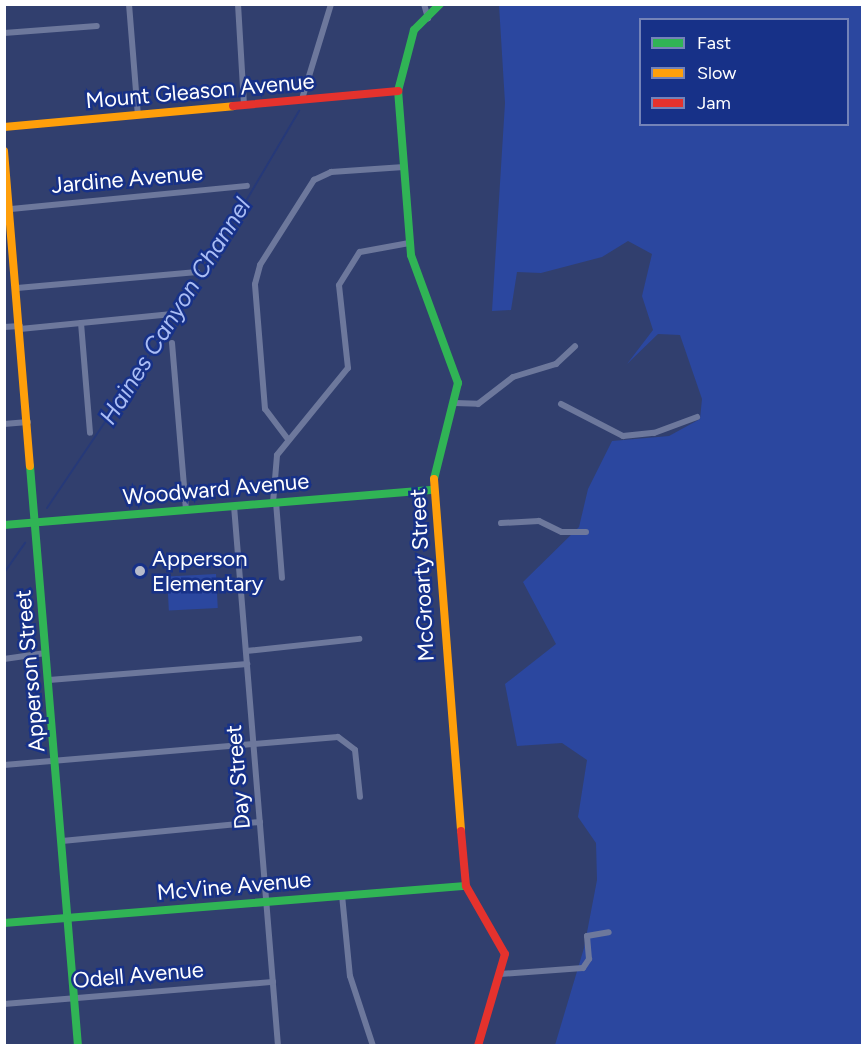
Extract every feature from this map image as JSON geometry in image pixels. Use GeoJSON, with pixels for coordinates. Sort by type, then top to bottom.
{"type":"FeatureCollection","features":[{"type":"Feature","properties":{"kind":"street"},"geometry":{"type":"LineString","coordinates":[[129,4],[138,115]]}},
{"type":"Feature","properties":{"kind":"street"},"geometry":{"type":"LineString","coordinates":[[238,4],[244,105]]}},
{"type":"Feature","properties":{"kind":"street"},"geometry":{"type":"LineString","coordinates":[[302,99],[330,4]]}},
{"type":"Feature","properties":{"kind":"street"},"geometry":{"type":"LineString","coordinates":[[424,4],[429,19]]}},
{"type":"Feature","properties":{"kind":"street","name":"McGroarty Street"},"geometry":{"type":"LineString","coordinates":[[440,4],[429,19],[414,30],[398,91],[409,243],[417,279],[456,371],[455,403],[431,490],[466,886],[505,949],[500,974],[478,1046]]}},
{"type":"Feature","properties":{"kind":"street"},"geometry":{"type":"LineString","coordinates":[[4,33],[97,26]]}},
{"type":"Feature","properties":{"kind":"street","name":"Mount Gleason Avenue"},"geometry":{"type":"LineString","coordinates":[[4,127],[398,91]]}},
{"type":"Feature","properties":{"kind":"street","name":"Apperson Street"},"geometry":{"type":"LineString","coordinates":[[4,151],[11,209],[8,227],[17,288],[78,1046]]}},
{"type":"Feature","properties":{"kind":"street"},"geometry":{"type":"LineString","coordinates":[[287,438],[265,409],[255,284],[260,265],[314,180],[331,172],[404,167]]}},
{"type":"Feature","properties":{"kind":"street","name":"Jardine Avenue"},"geometry":{"type":"LineString","coordinates":[[11,209],[247,186]]}},
{"type":"Feature","properties":{"kind":"street"},"geometry":{"type":"LineString","coordinates":[[282,578],[272,467],[287,438],[346,374],[337,292],[354,257],[372,247],[409,243]]}},
{"type":"Feature","properties":{"kind":"street"},"geometry":{"type":"LineString","coordinates":[[17,288],[197,272]]}},
{"type":"Feature","properties":{"kind":"street"},"geometry":{"type":"LineString","coordinates":[[4,327],[172,314]]}},
{"type":"Feature","properties":{"kind":"street"},"geometry":{"type":"LineString","coordinates":[[81,322],[90,433]]}},
{"type":"Feature","properties":{"kind":"street"},"geometry":{"type":"LineString","coordinates":[[172,343],[186,510]]}},
{"type":"Feature","properties":{"kind":"street"},"geometry":{"type":"LineString","coordinates":[[455,403],[478,404],[513,377],[556,364],[575,346]]}},
{"type":"Feature","properties":{"kind":"street"},"geometry":{"type":"LineString","coordinates":[[561,404],[623,436],[654,433],[696,417]]}},
{"type":"Feature","properties":{"kind":"street"},"geometry":{"type":"LineString","coordinates":[[4,424],[28,422]]}},
{"type":"Feature","properties":{"kind":"street","name":"Woodward Avenue"},"geometry":{"type":"LineString","coordinates":[[4,525],[431,490]]}},
{"type":"Feature","properties":{"kind":"street","name":"Day Street"},"geometry":{"type":"LineString","coordinates":[[234,506],[278,1046]]}},
{"type":"Feature","properties":{"kind":"street"},"geometry":{"type":"LineString","coordinates":[[501,523],[539,521],[562,532],[586,532]]}},
{"type":"Feature","properties":{"kind":"street"},"geometry":{"type":"LineString","coordinates":[[246,651],[359,639]]}},
{"type":"Feature","properties":{"kind":"street"},"geometry":{"type":"LineString","coordinates":[[4,659],[46,653]]}},
{"type":"Feature","properties":{"kind":"street"},"geometry":{"type":"LineString","coordinates":[[49,680],[247,664]]}},
{"type":"Feature","properties":{"kind":"street"},"geometry":{"type":"LineString","coordinates":[[4,765],[338,737],[350,743],[360,797]]}},
{"type":"Feature","properties":{"kind":"street"},"geometry":{"type":"LineString","coordinates":[[62,841],[260,822]]}},
{"type":"Feature","properties":{"kind":"street","name":"McVine Avenue"},"geometry":{"type":"LineString","coordinates":[[4,923],[466,886]]}},
{"type":"Feature","properties":{"kind":"street"},"geometry":{"type":"LineString","coordinates":[[342,895],[350,976],[373,1046]]}},
{"type":"Feature","properties":{"kind":"street"},"geometry":{"type":"LineString","coordinates":[[500,974],[534,975],[587,965],[587,936],[609,932]]}},
{"type":"Feature","properties":{"kind":"street","name":"Odell Avenue"},"geometry":{"type":"LineString","coordinates":[[4,1004],[273,982]]}},
{"type":"Feature","properties":{"kind":"shaded area"},"geometry":{"type":"Polygon","coordinates":[[[499,5],[862,5],[862,1045],[555,1045],[584,948],[597,880],[596,843],[578,817],[587,760],[562,743],[517,746],[505,684],[556,644],[523,582],[579,527],[588,489],[612,441],[669,436],[700,419],[702,399],[680,335],[658,334],[627,364],[653,330],[642,296],[652,254],[628,241],[602,257],[541,273],[517,272],[511,310],[492,311],[505,103],[499,5]]]}},
{"type":"Feature","properties":{"kind":"shaded area"},"geometry":{"type":"Polygon","coordinates":[[[216,574],[218,608],[169,611],[167,577],[216,574]]]}},
{"type":"Feature","properties":{"kind":"waterway","name":"Haines Canyon Channel"},"geometry":{"type":"LineString","coordinates":[[47,508],[190,296],[299,111]]}},
{"type":"Feature","properties":{"kind":"waterway","name":"Haines Canyon Channel"},"geometry":{"type":"LineString","coordinates":[[4,573],[25,543]]}},
{"type":"Feature","properties":{"kind":"traffic: fast"},"geometry":{"type":"LineString","coordinates":[[434,479],[458,383],[411,255],[398,91],[414,30],[440,4]]}},
{"type":"Feature","properties":{"kind":"traffic: fast"},"geometry":{"type":"LineString","coordinates":[[30,466],[78,1046]]}},
{"type":"Feature","properties":{"kind":"traffic: fast"},"geometry":{"type":"LineString","coordinates":[[4,525],[431,490]]}},
{"type":"Feature","properties":{"kind":"traffic: fast"},"geometry":{"type":"LineString","coordinates":[[4,923],[466,886]]}},
{"type":"Feature","properties":{"kind":"traffic: slow"},"geometry":{"type":"LineString","coordinates":[[4,127],[233,106]]}},
{"type":"Feature","properties":{"kind":"traffic: slow"},"geometry":{"type":"LineString","coordinates":[[4,151],[30,466]]}},
{"type":"Feature","properties":{"kind":"traffic: slow"},"geometry":{"type":"LineString","coordinates":[[434,479],[461,831]]}},
{"type":"Feature","properties":{"kind":"traffic: jam"},"geometry":{"type":"LineString","coordinates":[[233,106],[398,91]]}},
{"type":"Feature","properties":{"kind":"traffic: jam"},"geometry":{"type":"LineString","coordinates":[[461,831],[466,886],[505,954],[478,1046]]}},
{"type":"Feature","properties":{"kind":"place","name":"Apperson Elementary"},"geometry":{"type":"Point","coordinates":[140,571]}}]}
